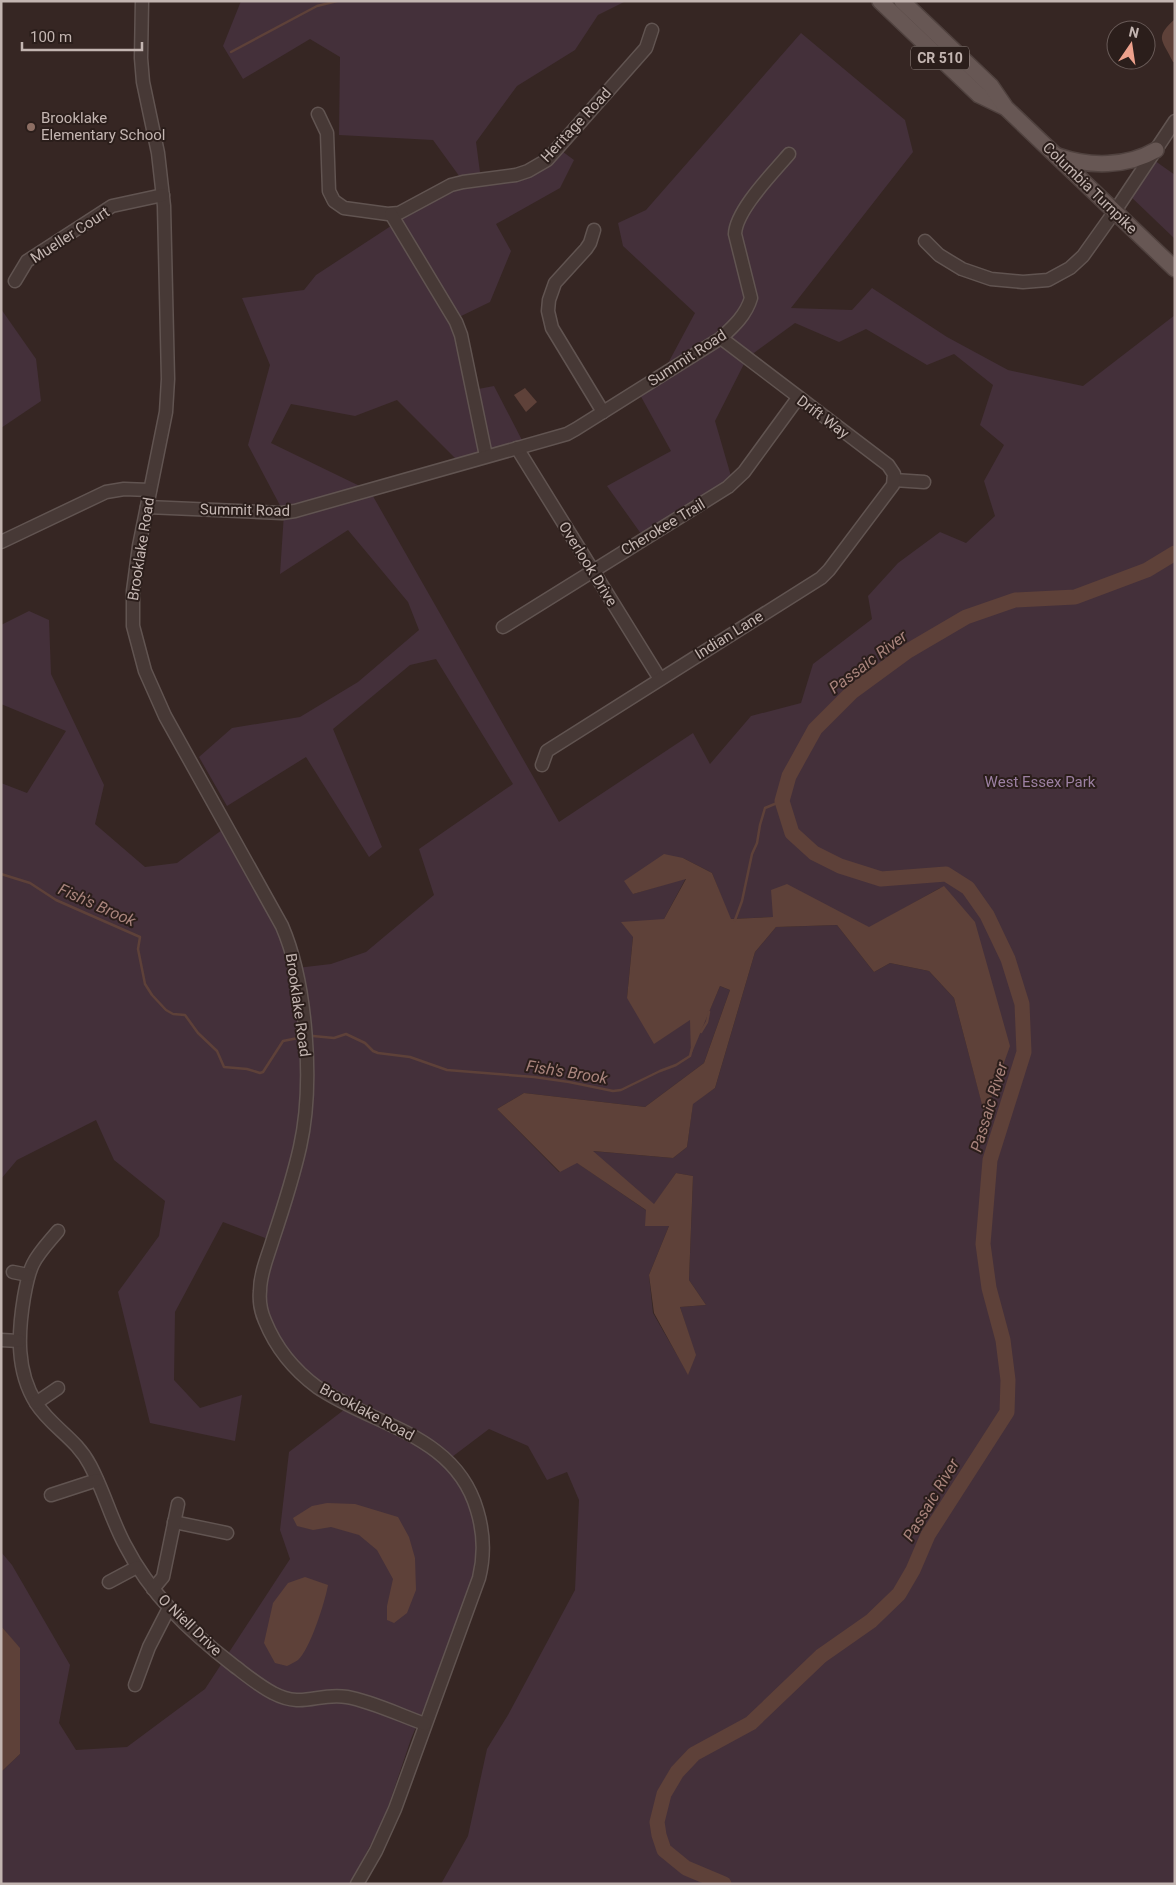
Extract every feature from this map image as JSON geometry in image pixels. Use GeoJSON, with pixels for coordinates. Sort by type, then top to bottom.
{"type":"FeatureCollection","features":[{"type":"Feature","properties":{"kind":"main road","name":"Columbia Turnpike"},"geometry":{"type":"LineString","coordinates":[[880,1],[979,95],[1006,108]]}},
{"type":"Feature","properties":{"kind":"main road","name":"Columbia Turnpike"},"geometry":{"type":"LineString","coordinates":[[902,1],[991,86],[1006,108],[1175,269]]}},
{"type":"Feature","properties":{"kind":"main road"},"geometry":{"type":"LineString","coordinates":[[1056,155],[1086,162],[1112,163],[1140,157],[1156,150]]}},
{"type":"Feature","properties":{"kind":"street","name":"Brooklake Road"},"geometry":{"type":"LineString","coordinates":[[142,1],[141,58],[143,82],[158,153],[163,195],[168,400],[134,582],[132,607],[136,640],[145,670],[165,716],[282,926],[294,961],[307,1064],[306,1109],[300,1147],[261,1280],[260,1305],[264,1319],[282,1353],[318,1387],[336,1398],[419,1438],[452,1464],[466,1484],[476,1505],[484,1544],[479,1578],[395,1808],[376,1851],[357,1884]]}},
{"type":"Feature","properties":{"kind":"street","name":"Heritage Road"},"geometry":{"type":"LineString","coordinates":[[318,114],[327,133],[329,191],[334,201],[344,208],[391,214],[408,210],[451,185],[516,175],[528,171],[547,160],[646,48],[652,30]]}},
{"type":"Feature","properties":{"kind":"street"},"geometry":{"type":"LineString","coordinates":[[925,241],[939,255],[962,269],[991,279],[1023,282],[1048,280],[1070,268],[1083,256],[1115,212],[1175,121]]}},
{"type":"Feature","properties":{"kind":"street","name":"Summit Road"},"geometry":{"type":"LineString","coordinates":[[147,507],[282,513],[294,511],[568,434],[721,338],[739,321],[751,298],[735,234],[738,218],[789,154]]}},
{"type":"Feature","properties":{"kind":"street","name":"Mueller Court"},"geometry":{"type":"LineString","coordinates":[[15,281],[27,261],[112,206],[163,195]]}},
{"type":"Feature","properties":{"kind":"street"},"geometry":{"type":"LineString","coordinates":[[391,214],[456,322],[461,335],[486,456]]}},
{"type":"Feature","properties":{"kind":"street"},"geometry":{"type":"LineString","coordinates":[[594,230],[586,249],[555,283],[548,300],[548,311],[552,328],[603,412]]}},
{"type":"Feature","properties":{"kind":"street","name":"Drift Way"},"geometry":{"type":"LineString","coordinates":[[721,338],[888,465],[894,474],[894,480]]}},
{"type":"Feature","properties":{"kind":"street","name":"Cherokee Trail"},"geometry":{"type":"LineString","coordinates":[[503,627],[736,480],[744,472],[798,398]]}},
{"type":"Feature","properties":{"kind":"street","name":"Overlook Drive"},"geometry":{"type":"LineString","coordinates":[[517,448],[660,679]]}},
{"type":"Feature","properties":{"kind":"street"},"geometry":{"type":"LineString","coordinates":[[894,480],[924,482]]}},
{"type":"Feature","properties":{"kind":"street","name":"Indian Lane"},"geometry":{"type":"LineString","coordinates":[[542,765],[547,750],[821,578],[887,494],[894,480]]}},
{"type":"Feature","properties":{"kind":"street"},"geometry":{"type":"LineString","coordinates":[[1,542],[106,492],[124,489],[150,490]]}},
{"type":"Feature","properties":{"kind":"street","name":"O Niell Drive"},"geometry":{"type":"LineString","coordinates":[[58,1231],[39,1253],[28,1275],[21,1315],[19,1341],[26,1386],[45,1415],[77,1445],[91,1466],[113,1521],[137,1567],[153,1590],[191,1630],[222,1657],[283,1698],[305,1701],[330,1696],[348,1697],[425,1724]]}},
{"type":"Feature","properties":{"kind":"street"},"geometry":{"type":"LineString","coordinates":[[13,1272],[28,1275]]}},
{"type":"Feature","properties":{"kind":"street"},"geometry":{"type":"LineString","coordinates":[[1,1340],[19,1341]]}},
{"type":"Feature","properties":{"kind":"street"},"geometry":{"type":"LineString","coordinates":[[36,1403],[58,1388]]}},
{"type":"Feature","properties":{"kind":"street"},"geometry":{"type":"LineString","coordinates":[[51,1495],[97,1480]]}},
{"type":"Feature","properties":{"kind":"street"},"geometry":{"type":"LineString","coordinates":[[153,1590],[163,1577],[178,1504]]}},
{"type":"Feature","properties":{"kind":"street"},"geometry":{"type":"LineString","coordinates":[[174,1522],[227,1533]]}},
{"type":"Feature","properties":{"kind":"street"},"geometry":{"type":"LineString","coordinates":[[109,1582],[137,1567]]}},
{"type":"Feature","properties":{"kind":"street"},"geometry":{"type":"LineString","coordinates":[[135,1684],[149,1647],[169,1608]]}},
{"type":"Feature","properties":{"kind":"green space","name":"West Essex Park"},"geometry":{"type":"Polygon","coordinates":[[[241,1],[626,1],[598,15],[575,50],[517,86],[476,142],[481,180],[532,170],[559,149],[574,160],[560,188],[496,224],[511,251],[490,302],[455,319],[473,390],[494,386],[525,446],[462,465],[397,400],[355,416],[291,404],[271,443],[370,491],[559,822],[693,733],[710,764],[751,716],[801,703],[813,664],[872,619],[868,596],[898,563],[940,532],[966,543],[995,516],[984,481],[1004,445],[980,425],[993,385],[954,354],[927,365],[866,329],[839,342],[795,323],[747,358],[715,421],[733,483],[644,538],[607,486],[671,451],[639,393],[659,380],[695,313],[623,246],[618,223],[646,210],[801,33],[905,120],[913,152],[791,308],[852,310],[872,288],[947,337],[1008,370],[1083,386],[1175,315],[1175,1884],[441,1884],[468,1836],[487,1749],[508,1715],[575,1590],[579,1500],[567,1472],[547,1480],[528,1446],[489,1429],[448,1460],[481,1517],[481,1571],[411,1739],[384,1819],[350,1884],[1,1884],[1,1772],[20,1754],[20,1649],[1,1626],[1,1552],[12,1565],[70,1665],[59,1723],[76,1750],[127,1747],[205,1689],[290,1559],[280,1530],[289,1452],[349,1406],[296,1369],[267,1325],[261,1296],[276,1242],[223,1222],[175,1312],[174,1380],[200,1408],[242,1395],[235,1441],[150,1423],[118,1292],[159,1236],[165,1201],[114,1160],[96,1120],[17,1160],[1,1179],[1,783],[27,793],[66,731],[1,704],[1,625],[29,611],[49,620],[51,674],[104,785],[95,824],[145,867],[177,863],[226,827],[297,968],[331,964],[366,952],[434,895],[419,849],[513,784],[436,659],[410,665],[333,729],[382,847],[369,857],[306,757],[227,806],[199,757],[232,728],[300,717],[358,682],[419,630],[408,602],[348,530],[280,574],[284,513],[248,445],[270,365],[242,298],[304,290],[316,275],[397,222],[465,184],[433,140],[339,135],[340,57],[310,39],[243,79],[223,46],[241,1]],[[683,858],[633,894],[686,878],[664,919],[633,937],[627,998],[691,1019],[691,1053],[720,986],[730,990],[704,1063],[645,1107],[524,1093],[497,1109],[559,1172],[576,1162],[669,1226],[649,1275],[653,1313],[688,1374],[695,1355],[680,1307],[706,1305],[689,1280],[693,1176],[676,1173],[654,1205],[592,1151],[673,1158],[687,1147],[693,1103],[715,1088],[755,952],[776,927],[837,925],[874,972],[890,963],[929,971],[954,998],[985,1115],[940,888],[869,928],[787,885],[773,917],[730,919],[712,873],[683,858]]]}},
{"type":"Feature","properties":{"kind":"green space"},"geometry":{"type":"Polygon","coordinates":[[[1151,158],[1175,175],[1175,239],[1127,193],[1151,158]]]}},
{"type":"Feature","properties":{"kind":"green space"},"geometry":{"type":"Polygon","coordinates":[[[1,309],[36,359],[41,401],[1,428],[1,309]]]}},
{"type":"Feature","properties":{"kind":"shaded area"},"geometry":{"type":"Polygon","coordinates":[[[1175,19],[1175,62],[1173,62],[1163,43],[1162,35],[1168,25],[1175,19]]]}},
{"type":"Feature","properties":{"kind":"shaded area"},"geometry":{"type":"Polygon","coordinates":[[[525,388],[537,402],[526,412],[514,395],[525,388]]]}},
{"type":"Feature","properties":{"kind":"shaded area"},"geometry":{"type":"Polygon","coordinates":[[[664,854],[683,858],[712,873],[731,919],[773,917],[771,890],[787,884],[869,927],[944,886],[975,922],[1010,1046],[985,1116],[954,998],[929,971],[890,963],[874,972],[837,925],[776,927],[755,952],[715,1088],[693,1104],[687,1147],[673,1158],[593,1151],[654,1204],[676,1173],[693,1176],[689,1280],[706,1305],[680,1307],[696,1355],[688,1375],[654,1313],[649,1275],[669,1226],[645,1226],[646,1210],[577,1163],[560,1172],[497,1109],[524,1093],[645,1107],[704,1063],[730,990],[720,986],[691,1055],[690,1020],[654,1044],[627,998],[633,937],[621,922],[664,919],[686,879],[633,894],[624,881],[664,854]]]}},
{"type":"Feature","properties":{"kind":"shaded area"},"geometry":{"type":"Polygon","coordinates":[[[327,1503],[355,1504],[398,1517],[409,1537],[415,1558],[416,1590],[407,1613],[394,1623],[387,1620],[387,1606],[393,1579],[377,1550],[359,1535],[331,1527],[313,1530],[297,1526],[293,1518],[312,1506],[327,1503]]]}},
{"type":"Feature","properties":{"kind":"shaded area"},"geometry":{"type":"Polygon","coordinates":[[[305,1577],[328,1585],[316,1625],[303,1654],[298,1660],[287,1666],[275,1663],[264,1643],[273,1603],[288,1583],[305,1577]]]}},
{"type":"Feature","properties":{"kind":"shaded area"},"geometry":{"type":"Polygon","coordinates":[[[1,1626],[20,1648],[20,1754],[1,1772],[1,1626]]]}},
{"type":"Feature","properties":{"kind":"waterway"},"geometry":{"type":"LineString","coordinates":[[231,52],[317,6],[337,1]]}},
{"type":"Feature","properties":{"kind":"waterway","name":"Passaic River"},"geometry":{"type":"LineString","coordinates":[[724,1884],[686,1868],[664,1850],[657,1822],[664,1794],[677,1772],[694,1754],[751,1723],[821,1656],[871,1621],[899,1594],[913,1570],[928,1535],[1007,1412],[1008,1380],[1003,1340],[989,1288],[983,1244],[990,1160],[1024,1052],[1022,1004],[1008,959],[987,915],[968,888],[946,874],[881,879],[840,866],[814,853],[792,833],[782,801],[789,776],[815,729],[852,692],[908,651],[966,617],[1015,600],[1075,597],[1147,570],[1175,553]]}},
{"type":"Feature","properties":{"kind":"waterway","name":"Fish's Brook"},"geometry":{"type":"LineString","coordinates":[[735,920],[742,901],[752,854],[757,843],[765,808],[782,801]]}},
{"type":"Feature","properties":{"kind":"waterway","name":"Fish's Brook"},"geometry":{"type":"LineString","coordinates":[[1,874],[30,883],[56,900],[140,937],[138,949],[145,984],[152,995],[166,1010],[173,1014],[185,1015],[198,1033],[217,1051],[224,1067],[263,1072],[283,1041],[298,1038]]}},
{"type":"Feature","properties":{"kind":"waterway","name":"Fish's Brook"},"geometry":{"type":"LineString","coordinates":[[701,1032],[707,1022],[709,1012]]}},
{"type":"Feature","properties":{"kind":"waterway","name":"Fish's Brook"},"geometry":{"type":"LineString","coordinates":[[313,1036],[334,1038],[346,1034],[365,1043],[378,1053],[410,1057],[447,1070],[534,1077],[613,1091],[621,1090],[676,1065],[690,1056],[692,1048]]}},
{"type":"Feature","properties":{"kind":"place","name":"Brooklake Elementary School"},"geometry":{"type":"Point","coordinates":[31,127]}}]}
